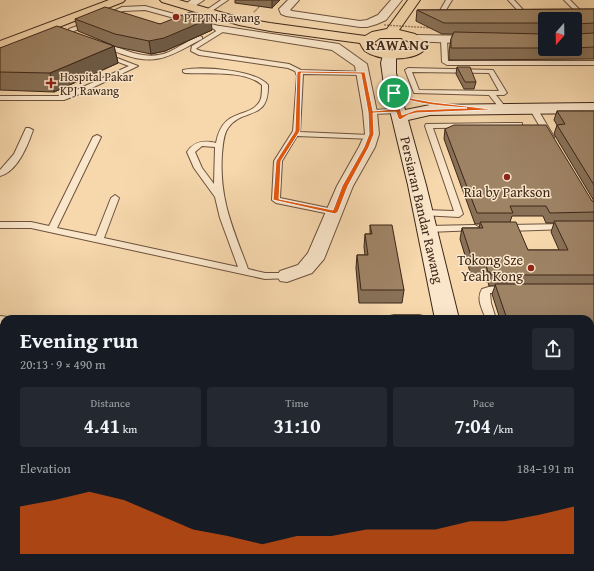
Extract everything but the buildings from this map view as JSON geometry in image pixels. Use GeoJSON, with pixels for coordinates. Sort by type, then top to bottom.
{"type":"FeatureCollection","features":[{"type":"Feature","properties":{"kind":"main road"},"geometry":{"type":"LineString","coordinates":[[0,34],[98,0]]}},
{"type":"Feature","properties":{"kind":"main road"},"geometry":{"type":"LineString","coordinates":[[0,45],[119,0]]}},
{"type":"Feature","properties":{"kind":"main road"},"geometry":{"type":"LineString","coordinates":[[167,0],[196,1],[207,12],[270,27],[367,40],[374,35],[385,31],[414,0]]}},
{"type":"Feature","properties":{"kind":"main road"},"geometry":{"type":"LineString","coordinates":[[411,37],[414,23]]}},
{"type":"Feature","properties":{"kind":"main road"},"geometry":{"type":"LineString","coordinates":[[367,40],[367,45],[370,49],[389,54],[406,54],[417,50],[420,46],[411,37],[385,31]]}},
{"type":"Feature","properties":{"kind":"street"},"geometry":{"type":"LineString","coordinates":[[294,0],[284,9],[285,12],[360,24],[371,24],[378,21],[397,0]]}},
{"type":"Feature","properties":{"kind":"street"},"geometry":{"type":"LineString","coordinates":[[222,29],[239,20]]}},
{"type":"Feature","properties":{"kind":"street"},"geometry":{"type":"LineString","coordinates":[[222,29],[335,47],[361,64],[370,112],[372,134],[367,147],[345,186],[317,255],[305,269],[287,276]]}},
{"type":"Feature","properties":{"kind":"street"},"geometry":{"type":"LineString","coordinates":[[411,37],[444,40],[490,40]]}},
{"type":"Feature","properties":{"kind":"street","name":"Persiaran Bandar Rawang"},"geometry":{"type":"LineString","coordinates":[[389,54],[387,62],[426,221],[446,315]]}},
{"type":"Feature","properties":{"kind":"street"},"geometry":{"type":"LineString","coordinates":[[394,93],[408,99],[432,104],[495,109]]}},
{"type":"Feature","properties":{"kind":"street"},"geometry":{"type":"LineString","coordinates":[[399,115],[416,112],[495,109],[594,108]]}},
{"type":"Feature","properties":{"kind":"lane"},"geometry":{"type":"LineString","coordinates":[[207,12],[225,0]]}},
{"type":"Feature","properties":{"kind":"lane"},"geometry":{"type":"LineString","coordinates":[[441,14],[449,0]]}},
{"type":"Feature","properties":{"kind":"lane"},"geometry":{"type":"LineString","coordinates":[[511,0],[525,14],[538,14]]}},
{"type":"Feature","properties":{"kind":"lane"},"geometry":{"type":"LineString","coordinates":[[567,0],[581,12]]}},
{"type":"Feature","properties":{"kind":"lane"},"geometry":{"type":"LineString","coordinates":[[71,30],[122,9],[133,8],[155,9],[222,29]]}},
{"type":"Feature","properties":{"kind":"lane"},"geometry":{"type":"LineString","coordinates":[[56,25],[71,30],[70,32],[78,35]]}},
{"type":"Feature","properties":{"kind":"lane"},"geometry":{"type":"LineString","coordinates":[[98,42],[143,57],[160,57],[222,29]]}},
{"type":"Feature","properties":{"kind":"lane"},"geometry":{"type":"LineString","coordinates":[[222,29],[194,47],[193,50],[199,53],[289,66],[298,70],[299,72],[363,73]]}},
{"type":"Feature","properties":{"kind":"lane"},"geometry":{"type":"LineString","coordinates":[[0,49],[17,39]]}},
{"type":"Feature","properties":{"kind":"lane"},"geometry":{"type":"LineString","coordinates":[[444,40],[445,62],[447,64],[594,63]]}},
{"type":"Feature","properties":{"kind":"lane"},"geometry":{"type":"LineString","coordinates":[[0,98],[64,98],[135,66],[100,54]]}},
{"type":"Feature","properties":{"kind":"lane"},"geometry":{"type":"LineString","coordinates":[[408,70],[491,71],[504,93],[491,93],[416,92],[408,70]]}},
{"type":"Feature","properties":{"kind":"lane"},"geometry":{"type":"LineString","coordinates":[[185,71],[227,73],[248,76],[259,80],[265,85],[266,97],[262,105],[228,123],[222,130],[219,146],[219,185],[222,212],[244,271]]}},
{"type":"Feature","properties":{"kind":"lane"},"geometry":{"type":"LineString","coordinates":[[299,72],[297,131],[278,161],[276,200],[335,212]]}},
{"type":"Feature","properties":{"kind":"lane"},"geometry":{"type":"LineString","coordinates":[[491,93],[495,109]]}},
{"type":"Feature","properties":{"kind":"lane"},"geometry":{"type":"LineString","coordinates":[[533,108],[554,142]]}},
{"type":"Feature","properties":{"kind":"lane"},"geometry":{"type":"LineString","coordinates":[[370,112],[399,115]]}},
{"type":"Feature","properties":{"kind":"lane"},"geometry":{"type":"LineString","coordinates":[[426,221],[459,214],[429,126],[519,125]]}},
{"type":"Feature","properties":{"kind":"lane"},"geometry":{"type":"LineString","coordinates":[[0,174],[12,166],[29,130]]}},
{"type":"Feature","properties":{"kind":"lane"},"geometry":{"type":"LineString","coordinates":[[295,134],[370,137]]}},
{"type":"Feature","properties":{"kind":"lane"},"geometry":{"type":"LineString","coordinates":[[52,230],[97,137]]}},
{"type":"Feature","properties":{"kind":"lane"},"geometry":{"type":"LineString","coordinates":[[219,146],[208,143],[200,144],[194,147],[191,152],[198,168],[221,198]]}},
{"type":"Feature","properties":{"kind":"lane"},"geometry":{"type":"LineString","coordinates":[[99,240],[115,198]]}},
{"type":"Feature","properties":{"kind":"lane"},"geometry":{"type":"LineString","coordinates":[[426,221],[490,228],[570,227]]}},
{"type":"Feature","properties":{"kind":"lane"},"geometry":{"type":"LineString","coordinates":[[0,225],[31,225],[265,276],[287,276]]}},
{"type":"Feature","properties":{"kind":"lane"},"geometry":{"type":"LineString","coordinates":[[490,315],[484,296],[485,292],[488,290],[518,290]]}},
{"type":"Feature","properties":{"kind":"path"},"geometry":{"type":"LineString","coordinates":[[385,31],[434,28]]}},
{"type":"Feature","properties":{"kind":"place","name":"PTPTN Rawang"},"geometry":{"type":"Point","coordinates":[176,17]}},
{"type":"Feature","properties":{"kind":"place","name":"Hospital Pakar KPJ Rawang"},"geometry":{"type":"Point","coordinates":[51,83]}},
{"type":"Feature","properties":{"kind":"place","name":"Ria by Parkson"},"geometry":{"type":"Point","coordinates":[507,177]}},
{"type":"Feature","properties":{"kind":"place","name":"Tokong Sze Yeah Kong"},"geometry":{"type":"Point","coordinates":[531,268]}},
{"type":"Feature","properties":{"kind":"district","name":"RAWANG"},"geometry":{"type":"Point","coordinates":[398,44]}},
{"type":"Feature","properties":{"kind":"route"},"geometry":{"type":"LineString","coordinates":[[394,93],[398,111],[370,112],[363,73],[299,72],[297,131],[278,161],[276,200],[335,212],[345,186],[367,147],[372,134],[370,112],[398,111],[400,118],[406,114],[430,110],[488,109],[432,104],[408,99],[394,93]]}}]}
